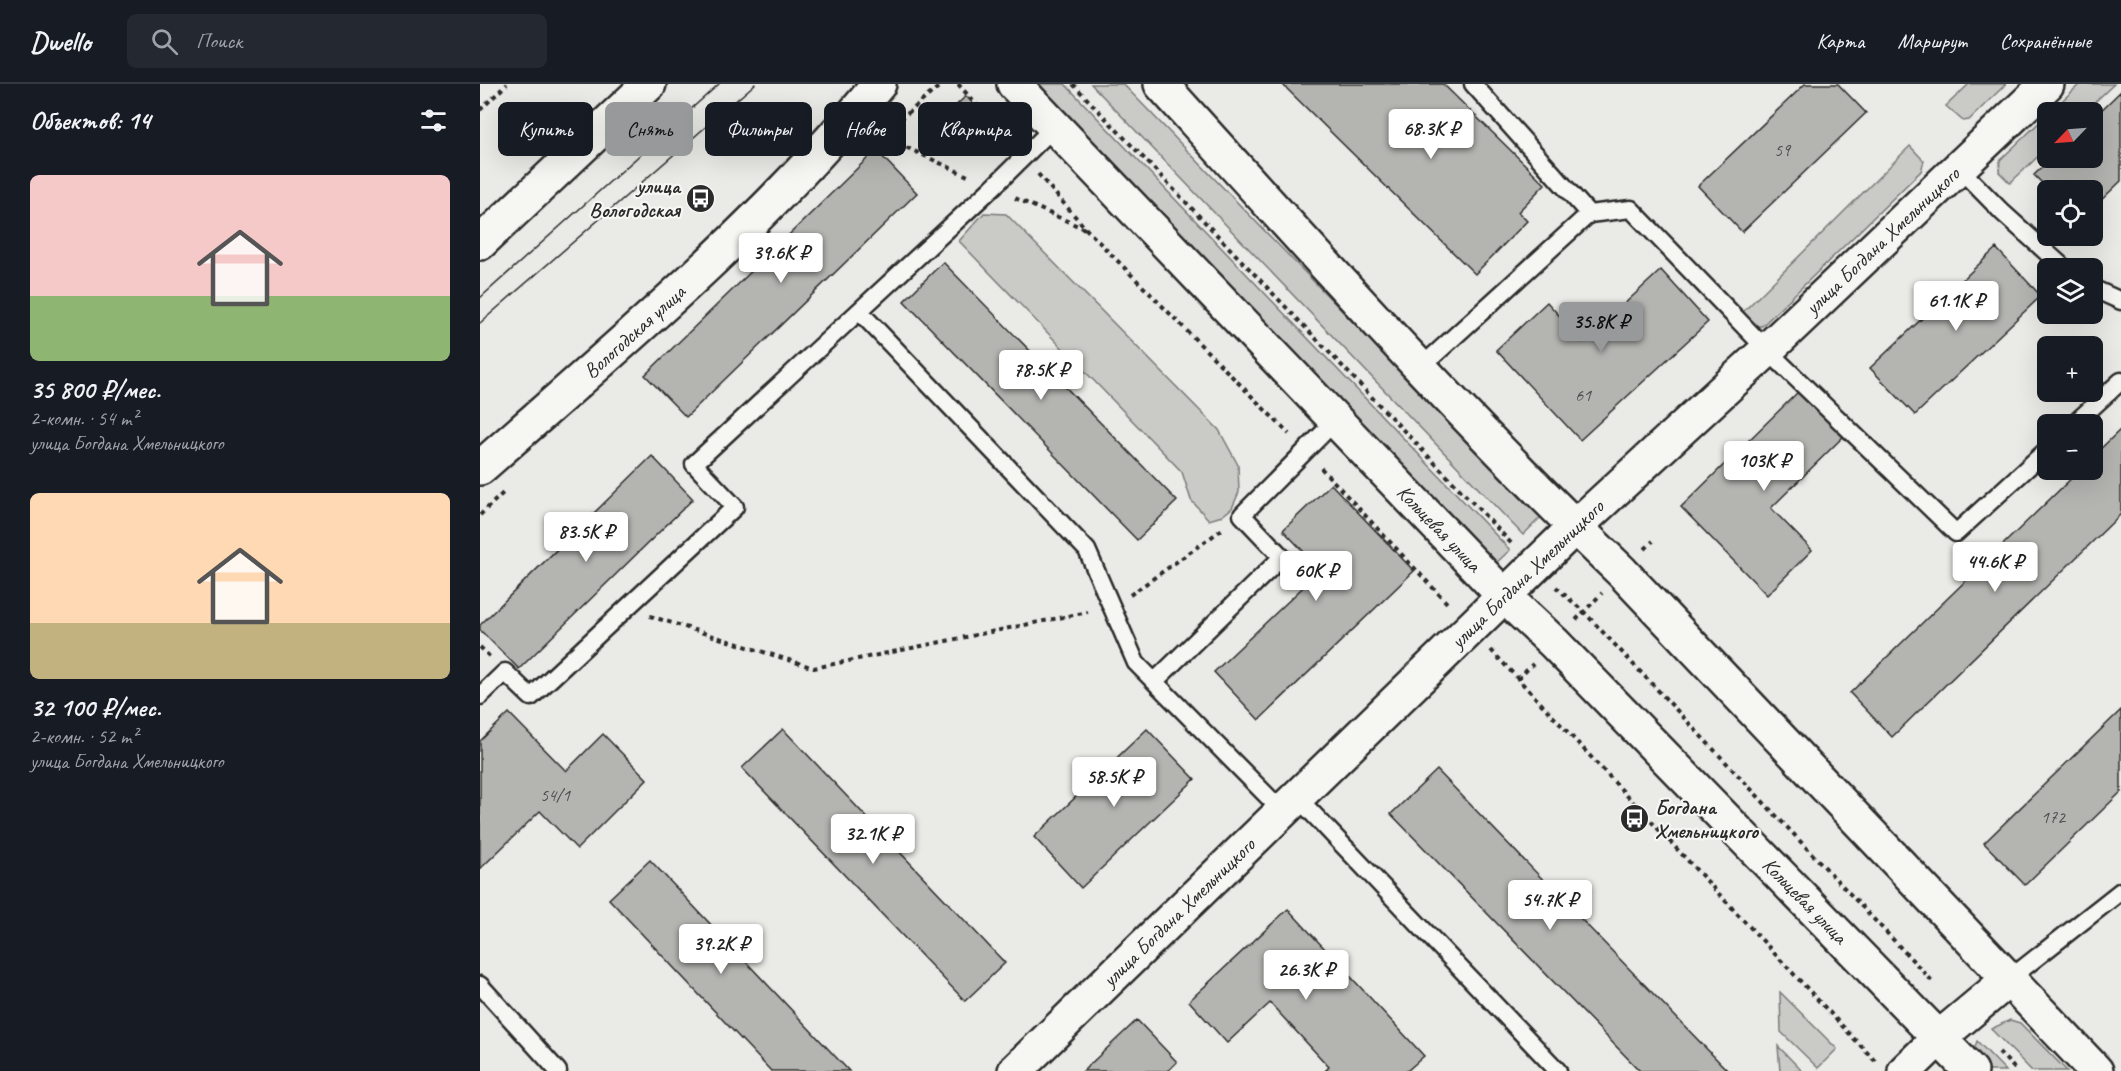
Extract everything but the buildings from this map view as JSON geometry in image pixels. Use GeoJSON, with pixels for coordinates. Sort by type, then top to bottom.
{"type":"FeatureCollection","features":[{"type":"Feature","properties":{"kind":"main road"},"geometry":{"type":"LineString","coordinates":[[480,243],[649,84]]}},
{"type":"Feature","properties":{"kind":"main road","name":"Вологодская улица"},"geometry":{"type":"LineString","coordinates":[[480,468],[718,257],[851,118],[879,84]]}},
{"type":"Feature","properties":{"kind":"main road","name":"Кольцевая улица"},"geometry":{"type":"LineString","coordinates":[[1014,84],[1504,596],[1554,643],[1971,1071]]}},
{"type":"Feature","properties":{"kind":"main road"},"geometry":{"type":"LineString","coordinates":[[1161,84],[1420,369],[1622,572],[2096,1071]]}},
{"type":"Feature","properties":{"kind":"main road","name":"улица Богдана Хмельницкого"},"geometry":{"type":"LineString","coordinates":[[1016,1071],[1575,527],[1767,350],[2047,84]]}},
{"type":"Feature","properties":{"kind":"main road"},"geometry":{"type":"LineString","coordinates":[[1891,1067],[1940,1037],[2008,980]]}},
{"type":"Feature","properties":{"kind":"lane"},"geometry":{"type":"LineString","coordinates":[[1473,84],[1589,214]]}},
{"type":"Feature","properties":{"kind":"lane"},"geometry":{"type":"LineString","coordinates":[[480,696],[505,672],[531,697],[735,507],[694,464],[1055,126]]}},
{"type":"Feature","properties":{"kind":"lane"},"geometry":{"type":"LineString","coordinates":[[1958,168],[2053,258]]}},
{"type":"Feature","properties":{"kind":"lane"},"geometry":{"type":"LineString","coordinates":[[1420,369],[1589,214],[1630,209],[1767,350],[1956,533],[2037,459]]}},
{"type":"Feature","properties":{"kind":"lane"},"geometry":{"type":"LineString","coordinates":[[2103,293],[2121,301]]}},
{"type":"Feature","properties":{"kind":"lane"},"geometry":{"type":"LineString","coordinates":[[860,311],[1087,550],[1136,663],[1290,804],[1558,1071]]}},
{"type":"Feature","properties":{"kind":"lane"},"geometry":{"type":"LineString","coordinates":[[2085,414],[2121,381]]}},
{"type":"Feature","properties":{"kind":"lane"},"geometry":{"type":"LineString","coordinates":[[1155,681],[1282,557],[1242,515],[1336,420]]}},
{"type":"Feature","properties":{"kind":"lane"},"geometry":{"type":"LineString","coordinates":[[2008,980],[2121,891]]}},
{"type":"Feature","properties":{"kind":"lane"},"geometry":{"type":"LineString","coordinates":[[480,985],[558,1071]]}},
{"type":"Feature","properties":{"kind":"path"},"geometry":{"type":"LineString","coordinates":[[480,110],[507,84]]}},
{"type":"Feature","properties":{"kind":"path"},"geometry":{"type":"LineString","coordinates":[[958,84],[1088,231],[1306,451],[1518,679],[1891,1067]]}},
{"type":"Feature","properties":{"kind":"path"},"geometry":{"type":"LineString","coordinates":[[627,608],[814,668],[1113,607],[1242,515]]}},
{"type":"Feature","properties":{"kind":"path"},"geometry":{"type":"LineString","coordinates":[[1518,679],[1653,541]]}},
{"type":"Feature","properties":{"kind":"shaded area"},"geometry":{"type":"Polygon","coordinates":[[[1032,84],[1065,84],[1510,550],[1495,564],[1032,84]]]}},
{"type":"Feature","properties":{"kind":"shaded area"},"geometry":{"type":"Polygon","coordinates":[[[1091,84],[1123,84],[1541,517],[1523,535],[1091,84]]]}},
{"type":"Feature","properties":{"kind":"shaded area"},"geometry":{"type":"Polygon","coordinates":[[[1969,84],[2006,84],[1969,120],[1963,121],[1946,106],[1969,84]]]}},
{"type":"Feature","properties":{"kind":"shaded area"},"geometry":{"type":"Polygon","coordinates":[[[2080,84],[2114,84],[2095,102],[2061,102],[2080,84]]]}},
{"type":"Feature","properties":{"kind":"shaded area"},"geometry":{"type":"Polygon","coordinates":[[[2037,125],[2037,157],[2010,183],[1999,172],[2000,160],[2037,125]]]}},
{"type":"Feature","properties":{"kind":"shaded area"},"geometry":{"type":"Polygon","coordinates":[[[1910,146],[1924,161],[1921,171],[1762,326],[1756,326],[1742,313],[1910,146]]]}},
{"type":"Feature","properties":{"kind":"shaded area"},"geometry":{"type":"Polygon","coordinates":[[[984,213],[1006,214],[1219,430],[1238,465],[1239,492],[1232,508],[1222,516],[1209,520],[1191,500],[1182,472],[959,241],[984,213]]]}},
{"type":"Feature","properties":{"kind":"shaded area"},"geometry":{"type":"Polygon","coordinates":[[[1780,992],[1837,1049],[1818,1068],[1781,1032],[1780,992]]]}},
{"type":"Feature","properties":{"kind":"shaded area"},"geometry":{"type":"Polygon","coordinates":[[[2010,1020],[2020,1023],[2067,1071],[2032,1071],[1991,1029],[2010,1020]]]}},
{"type":"Feature","properties":{"kind":"shaded area"},"geometry":{"type":"Polygon","coordinates":[[[1977,1041],[2006,1071],[1981,1071],[1975,1056],[1977,1041]]]}},
{"type":"Feature","properties":{"kind":"shaded area"},"geometry":{"type":"Polygon","coordinates":[[[1778,1046],[1802,1071],[1780,1071],[1778,1046]]]}},
{"type":"Feature","properties":{"kind":"tram line"},"geometry":{"type":"LineString","coordinates":[[480,298],[719,84]]}},
{"type":"Feature","properties":{"kind":"tram line"},"geometry":{"type":"LineString","coordinates":[[480,323],[755,84]]}},
{"type":"Feature","properties":{"kind":"place","name":"улица Вологодская"},"geometry":{"type":"Point","coordinates":[701,198]}},
{"type":"Feature","properties":{"kind":"place","name":"Богдана Хмельницкого"},"geometry":{"type":"Point","coordinates":[1634,819]}}]}
